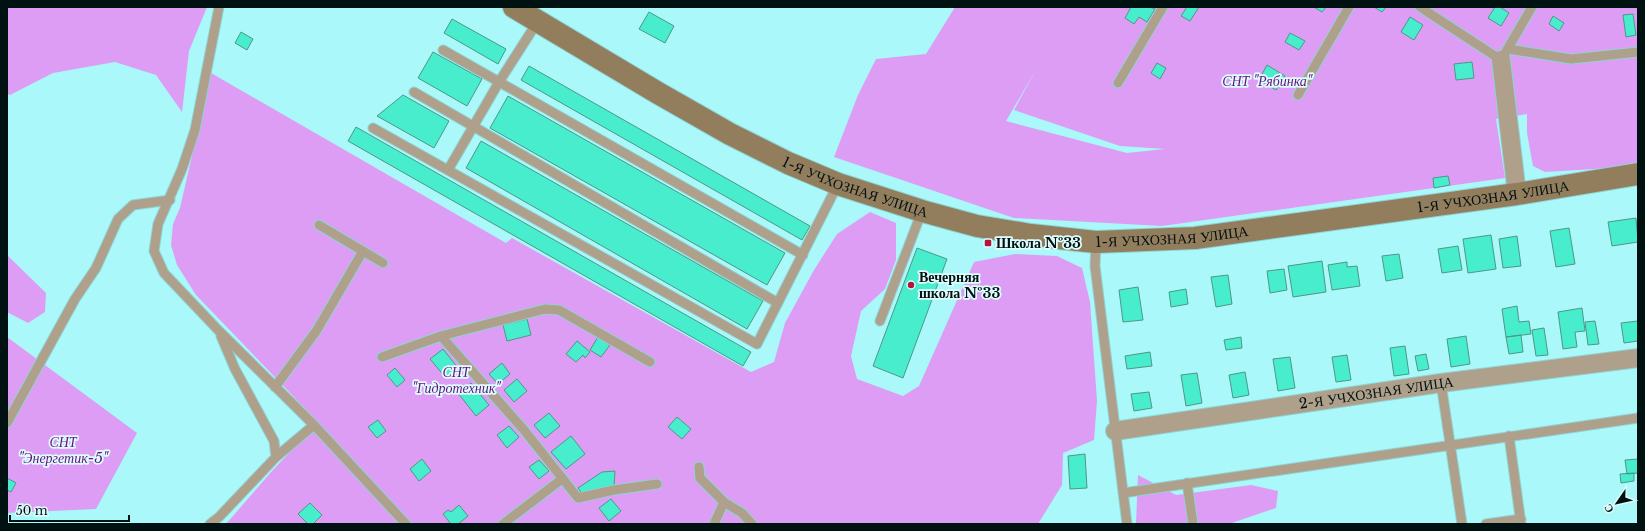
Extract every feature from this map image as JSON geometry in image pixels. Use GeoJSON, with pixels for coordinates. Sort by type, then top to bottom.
{"type":"FeatureCollection","features":[{"type":"Feature","properties":{"kind":"street","name":"1-Я УЧХОЗНАЯ УЛИЦА"},"geometry":{"type":"LineString","coordinates":[[514,7],[730,134],[788,163],[838,184],[922,211],[993,229],[1031,235],[1096,242],[1195,238],[1517,194],[1638,174]]}},
{"type":"Feature","properties":{"kind":"street"},"geometry":{"type":"LineString","coordinates":[[1505,55],[1517,194]]}},
{"type":"Feature","properties":{"kind":"street","name":"2-Я УЧХОЗНАЯ УЛИЦА"},"geometry":{"type":"LineString","coordinates":[[1115,432],[1441,383],[1638,358]]}},
{"type":"Feature","properties":{"kind":"lane"},"geometry":{"type":"LineString","coordinates":[[219,7],[195,130],[170,200],[158,224],[154,251],[164,273],[219,331],[314,425],[406,524]]}},
{"type":"Feature","properties":{"kind":"lane"},"geometry":{"type":"LineString","coordinates":[[1118,83],[1163,7]]}},
{"type":"Feature","properties":{"kind":"lane"},"geometry":{"type":"LineString","coordinates":[[1298,95],[1349,7]]}},
{"type":"Feature","properties":{"kind":"lane"},"geometry":{"type":"LineString","coordinates":[[1420,7],[1505,55],[1571,59],[1638,52]]}},
{"type":"Feature","properties":{"kind":"lane"},"geometry":{"type":"LineString","coordinates":[[1505,55],[1532,7]]}},
{"type":"Feature","properties":{"kind":"lane"},"geometry":{"type":"LineString","coordinates":[[448,170],[538,21]]}},
{"type":"Feature","properties":{"kind":"lane"},"geometry":{"type":"LineString","coordinates":[[443,50],[803,255]]}},
{"type":"Feature","properties":{"kind":"lane"},"geometry":{"type":"LineString","coordinates":[[414,92],[778,303]]}},
{"type":"Feature","properties":{"kind":"lane"},"geometry":{"type":"LineString","coordinates":[[374,128],[757,344],[838,184]]}},
{"type":"Feature","properties":{"kind":"lane"},"geometry":{"type":"LineString","coordinates":[[7,423],[75,300],[96,268],[118,218],[133,205],[170,200]]}},
{"type":"Feature","properties":{"kind":"lane"},"geometry":{"type":"LineString","coordinates":[[880,321],[922,211]]}},
{"type":"Feature","properties":{"kind":"lane"},"geometry":{"type":"LineString","coordinates":[[319,225],[383,263]]}},
{"type":"Feature","properties":{"kind":"lane"},"geometry":{"type":"LineString","coordinates":[[1096,242],[1095,266],[1126,524]]}},
{"type":"Feature","properties":{"kind":"lane"},"geometry":{"type":"LineString","coordinates":[[275,387],[317,330],[362,251]]}},
{"type":"Feature","properties":{"kind":"lane"},"geometry":{"type":"LineString","coordinates":[[382,358],[441,336],[545,309],[559,310],[650,362]]}},
{"type":"Feature","properties":{"kind":"lane"},"geometry":{"type":"LineString","coordinates":[[219,331],[235,369],[274,441],[276,457]]}},
{"type":"Feature","properties":{"kind":"lane"},"geometry":{"type":"LineString","coordinates":[[441,336],[524,430],[578,498],[614,490],[657,484]]}},
{"type":"Feature","properties":{"kind":"lane"},"geometry":{"type":"LineString","coordinates":[[1441,383],[1462,524]]}},
{"type":"Feature","properties":{"kind":"lane"},"geometry":{"type":"LineString","coordinates":[[1123,493],[1638,418]]}},
{"type":"Feature","properties":{"kind":"lane"},"geometry":{"type":"LineString","coordinates":[[210,524],[219,517],[276,457],[314,425]]}},
{"type":"Feature","properties":{"kind":"lane"},"geometry":{"type":"LineString","coordinates":[[1486,524],[1521,522],[1508,436]]}},
{"type":"Feature","properties":{"kind":"lane"},"geometry":{"type":"LineString","coordinates":[[699,467],[700,478],[724,502],[742,513],[752,524]]}},
{"type":"Feature","properties":{"kind":"lane"},"geometry":{"type":"LineString","coordinates":[[503,524],[562,479]]}},
{"type":"Feature","properties":{"kind":"lane"},"geometry":{"type":"LineString","coordinates":[[1187,483],[1193,524]]}},
{"type":"Feature","properties":{"kind":"lane"},"geometry":{"type":"LineString","coordinates":[[714,524],[724,502]]}},
{"type":"Feature","properties":{"kind":"green space"},"geometry":{"type":"Polygon","coordinates":[[[7,7],[207,7],[189,51],[182,112],[156,75],[115,62],[53,73],[10,95],[7,94],[7,7]]]}},
{"type":"Feature","properties":{"kind":"green space","name":"СНТ \"Рябинка\""},"geometry":{"type":"Polygon","coordinates":[[[955,7],[1638,7],[1638,163],[1611,168],[1545,172],[1533,166],[1527,133],[1527,114],[1496,119],[1505,178],[1162,226],[1014,218],[834,157],[858,95],[876,59],[926,54],[955,7]],[[1037,68],[1006,121],[1127,153],[1165,149],[1120,146],[1014,110],[1037,68]]]}},
{"type":"Feature","properties":{"kind":"green space","name":"СНТ \"Гидротехник\""},"geometry":{"type":"Polygon","coordinates":[[[211,73],[506,243],[512,238],[751,372],[774,362],[785,323],[814,270],[837,234],[870,212],[896,223],[896,260],[885,289],[861,311],[851,356],[857,379],[903,396],[919,386],[974,262],[1015,254],[1057,256],[1082,268],[1090,302],[1097,401],[1094,440],[1063,453],[1062,485],[1038,524],[226,524],[272,471],[318,422],[196,295],[177,265],[171,245],[173,224],[180,208],[211,73]]]}},
{"type":"Feature","properties":{"kind":"green space"},"geometry":{"type":"Polygon","coordinates":[[[7,255],[46,293],[45,312],[28,323],[7,312],[7,255]]]}},
{"type":"Feature","properties":{"kind":"green space","name":"СНТ \"Энергетик-5\""},"geometry":{"type":"Polygon","coordinates":[[[7,337],[137,433],[96,509],[7,513],[7,337]]]}},
{"type":"Feature","properties":{"kind":"green space"},"geometry":{"type":"Polygon","coordinates":[[[1138,475],[1176,495],[1251,485],[1278,491],[1276,508],[1229,524],[1136,524],[1138,475]]]}},
{"type":"Feature","properties":{"kind":"building"},"geometry":{"type":"Polygon","coordinates":[[[1131,7],[1150,7],[1155,9],[1147,22],[1139,17],[1134,24],[1125,18],[1131,7]]]}},
{"type":"Feature","properties":{"kind":"building"},"geometry":{"type":"Polygon","coordinates":[[[1187,7],[1199,7],[1190,21],[1181,16],[1187,7]]]}},
{"type":"Feature","properties":{"kind":"building"},"geometry":{"type":"Polygon","coordinates":[[[1314,7],[1326,7],[1322,12],[1314,7]]]}},
{"type":"Feature","properties":{"kind":"building"},"geometry":{"type":"Polygon","coordinates":[[[1374,7],[1386,7],[1382,12],[1374,7]]]}},
{"type":"Feature","properties":{"kind":"building"},"geometry":{"type":"Polygon","coordinates":[[[1495,7],[1500,7],[1509,13],[1501,26],[1488,18],[1495,7]]]}},
{"type":"Feature","properties":{"kind":"building"},"geometry":{"type":"Polygon","coordinates":[[[649,12],[674,26],[665,43],[639,29],[649,12]]]}},
{"type":"Feature","properties":{"kind":"building"},"geometry":{"type":"Polygon","coordinates":[[[1633,14],[1636,35],[1626,37],[1623,15],[1633,14]]]}},
{"type":"Feature","properties":{"kind":"building"},"geometry":{"type":"Polygon","coordinates":[[[1553,16],[1564,23],[1559,31],[1549,24],[1553,16]]]}},
{"type":"Feature","properties":{"kind":"building"},"geometry":{"type":"Polygon","coordinates":[[[1410,17],[1423,25],[1414,40],[1401,32],[1410,17]]]}},
{"type":"Feature","properties":{"kind":"building"},"geometry":{"type":"Polygon","coordinates":[[[452,19],[506,49],[498,64],[444,33],[452,19]]]}},
{"type":"Feature","properties":{"kind":"building"},"geometry":{"type":"Polygon","coordinates":[[[241,32],[253,39],[247,50],[235,43],[241,32]]]}},
{"type":"Feature","properties":{"kind":"building"},"geometry":{"type":"Polygon","coordinates":[[[1290,33],[1305,41],[1299,50],[1285,42],[1290,33]]]}},
{"type":"Feature","properties":{"kind":"building"},"geometry":{"type":"Polygon","coordinates":[[[433,52],[482,79],[467,106],[418,78],[433,52]]]}},
{"type":"Feature","properties":{"kind":"building"},"geometry":{"type":"Polygon","coordinates":[[[1472,62],[1474,78],[1456,80],[1454,64],[1472,62]]]}},
{"type":"Feature","properties":{"kind":"building"},"geometry":{"type":"Polygon","coordinates":[[[1157,63],[1166,68],[1160,79],[1151,73],[1157,63]]]}},
{"type":"Feature","properties":{"kind":"building"},"geometry":{"type":"Polygon","coordinates":[[[1267,65],[1285,76],[1276,90],[1259,80],[1267,65]]]}},
{"type":"Feature","properties":{"kind":"building"},"geometry":{"type":"Polygon","coordinates":[[[529,66],[810,226],[802,240],[521,80],[529,66]]]}},
{"type":"Feature","properties":{"kind":"building"},"geometry":{"type":"Polygon","coordinates":[[[403,95],[449,121],[434,148],[377,116],[403,95]]]}},
{"type":"Feature","properties":{"kind":"building"},"geometry":{"type":"Polygon","coordinates":[[[508,96],[785,253],[767,285],[490,128],[508,96]]]}},
{"type":"Feature","properties":{"kind":"building"},"geometry":{"type":"Polygon","coordinates":[[[356,127],[751,352],[743,366],[348,141],[356,127]]]}},
{"type":"Feature","properties":{"kind":"building"},"geometry":{"type":"Polygon","coordinates":[[[481,141],[763,301],[747,329],[466,168],[481,141]]]}},
{"type":"Feature","properties":{"kind":"building"},"geometry":{"type":"Polygon","coordinates":[[[1448,176],[1450,185],[1434,188],[1433,178],[1448,176]]]}},
{"type":"Feature","properties":{"kind":"building"},"geometry":{"type":"Polygon","coordinates":[[[1636,218],[1638,242],[1612,246],[1608,222],[1636,218]]]}},
{"type":"Feature","properties":{"kind":"building"},"geometry":{"type":"Polygon","coordinates":[[[1569,228],[1575,264],[1556,267],[1550,231],[1569,228]]]}},
{"type":"Feature","properties":{"kind":"building"},"geometry":{"type":"Polygon","coordinates":[[[1491,235],[1496,269],[1468,273],[1463,239],[1491,235]]]}},
{"type":"Feature","properties":{"kind":"building"},"geometry":{"type":"Polygon","coordinates":[[[1517,236],[1521,266],[1503,268],[1499,239],[1517,236]]]}},
{"type":"Feature","properties":{"kind":"building"},"geometry":{"type":"Polygon","coordinates":[[[1458,246],[1462,270],[1442,273],[1438,249],[1458,246]]]}},
{"type":"Feature","properties":{"kind":"building"},"geometry":{"type":"Polygon","coordinates":[[[917,248],[947,259],[903,378],[873,366],[917,248]]]}},
{"type":"Feature","properties":{"kind":"building"},"geometry":{"type":"Polygon","coordinates":[[[1399,254],[1403,278],[1386,281],[1382,256],[1399,254]]]}},
{"type":"Feature","properties":{"kind":"building"},"geometry":{"type":"Polygon","coordinates":[[[1322,261],[1326,292],[1293,297],[1288,266],[1322,261]]]}},
{"type":"Feature","properties":{"kind":"building"},"geometry":{"type":"Polygon","coordinates":[[[1347,262],[1347,267],[1357,266],[1360,286],[1332,290],[1328,265],[1347,262]]]}},
{"type":"Feature","properties":{"kind":"building"},"geometry":{"type":"Polygon","coordinates":[[[1284,269],[1287,290],[1270,293],[1267,271],[1284,269]]]}},
{"type":"Feature","properties":{"kind":"building"},"geometry":{"type":"Polygon","coordinates":[[[1228,275],[1232,304],[1216,307],[1211,277],[1228,275]]]}},
{"type":"Feature","properties":{"kind":"building"},"geometry":{"type":"Polygon","coordinates":[[[1138,287],[1143,320],[1123,322],[1119,290],[1138,287]]]}},
{"type":"Feature","properties":{"kind":"building"},"geometry":{"type":"Polygon","coordinates":[[[1186,289],[1188,304],[1171,307],[1169,292],[1186,289]]]}},
{"type":"Feature","properties":{"kind":"building"},"geometry":{"type":"Polygon","coordinates":[[[1517,306],[1519,322],[1529,321],[1531,334],[1506,337],[1502,309],[1517,306]]]}},
{"type":"Feature","properties":{"kind":"building"},"geometry":{"type":"Polygon","coordinates":[[[1582,308],[1585,331],[1575,332],[1577,347],[1563,349],[1558,312],[1582,308]]]}},
{"type":"Feature","properties":{"kind":"building"},"geometry":{"type":"Polygon","coordinates":[[[527,319],[531,335],[507,341],[503,325],[527,319]]]}},
{"type":"Feature","properties":{"kind":"building"},"geometry":{"type":"Polygon","coordinates":[[[1595,321],[1599,344],[1588,345],[1585,322],[1595,321]]]}},
{"type":"Feature","properties":{"kind":"building"},"geometry":{"type":"Polygon","coordinates":[[[1638,321],[1638,341],[1624,343],[1621,323],[1638,321]]]}},
{"type":"Feature","properties":{"kind":"building"},"geometry":{"type":"Polygon","coordinates":[[[1544,328],[1548,355],[1536,356],[1532,330],[1544,328]]]}},
{"type":"Feature","properties":{"kind":"building"},"geometry":{"type":"Polygon","coordinates":[[[1521,335],[1523,352],[1509,354],[1506,337],[1521,335]]]}},
{"type":"Feature","properties":{"kind":"building"},"geometry":{"type":"Polygon","coordinates":[[[1466,336],[1470,364],[1451,367],[1447,339],[1466,336]]]}},
{"type":"Feature","properties":{"kind":"building"},"geometry":{"type":"Polygon","coordinates":[[[598,337],[610,345],[601,357],[590,350],[598,337]]]}},
{"type":"Feature","properties":{"kind":"building"},"geometry":{"type":"Polygon","coordinates":[[[1241,337],[1242,348],[1226,350],[1224,340],[1241,337]]]}},
{"type":"Feature","properties":{"kind":"building"},"geometry":{"type":"Polygon","coordinates":[[[577,341],[590,352],[585,358],[583,355],[576,362],[566,354],[577,341]]]}},
{"type":"Feature","properties":{"kind":"building"},"geometry":{"type":"Polygon","coordinates":[[[1405,346],[1409,374],[1394,376],[1390,348],[1405,346]]]}},
{"type":"Feature","properties":{"kind":"building"},"geometry":{"type":"Polygon","coordinates":[[[443,349],[458,368],[446,378],[430,359],[443,349]]]}},
{"type":"Feature","properties":{"kind":"building"},"geometry":{"type":"Polygon","coordinates":[[[1150,352],[1152,366],[1127,369],[1125,356],[1150,352]]]}},
{"type":"Feature","properties":{"kind":"building"},"geometry":{"type":"Polygon","coordinates":[[[1426,354],[1429,369],[1418,371],[1415,356],[1426,354]]]}},
{"type":"Feature","properties":{"kind":"building"},"geometry":{"type":"Polygon","coordinates":[[[1347,355],[1351,380],[1336,382],[1332,357],[1347,355]]]}},
{"type":"Feature","properties":{"kind":"building"},"geometry":{"type":"Polygon","coordinates":[[[1290,357],[1295,388],[1278,391],[1273,359],[1290,357]]]}},
{"type":"Feature","properties":{"kind":"building"},"geometry":{"type":"Polygon","coordinates":[[[502,363],[510,374],[498,384],[489,374],[502,363]]]}},
{"type":"Feature","properties":{"kind":"building"},"geometry":{"type":"Polygon","coordinates":[[[395,368],[405,380],[397,387],[387,375],[395,368]]]}},
{"type":"Feature","properties":{"kind":"building"},"geometry":{"type":"Polygon","coordinates":[[[1245,372],[1249,395],[1233,398],[1229,375],[1245,372]]]}},
{"type":"Feature","properties":{"kind":"building"},"geometry":{"type":"Polygon","coordinates":[[[1197,373],[1202,403],[1186,406],[1181,375],[1197,373]]]}},
{"type":"Feature","properties":{"kind":"building"},"geometry":{"type":"Polygon","coordinates":[[[517,379],[527,391],[514,402],[504,390],[517,379]]]}},
{"type":"Feature","properties":{"kind":"building"},"geometry":{"type":"Polygon","coordinates":[[[471,383],[489,405],[476,416],[458,393],[471,383]]]}},
{"type":"Feature","properties":{"kind":"building"},"geometry":{"type":"Polygon","coordinates":[[[1149,392],[1152,408],[1134,411],[1131,394],[1149,392]]]}},
{"type":"Feature","properties":{"kind":"building"},"geometry":{"type":"Polygon","coordinates":[[[549,413],[560,426],[545,438],[534,425],[549,413]]]}},
{"type":"Feature","properties":{"kind":"building"},"geometry":{"type":"Polygon","coordinates":[[[677,417],[691,429],[682,439],[668,427],[677,417]]]}},
{"type":"Feature","properties":{"kind":"building"},"geometry":{"type":"Polygon","coordinates":[[[378,420],[386,431],[377,438],[368,427],[378,420]]]}},
{"type":"Feature","properties":{"kind":"building"},"geometry":{"type":"Polygon","coordinates":[[[509,426],[519,437],[507,448],[497,435],[509,426]]]}},
{"type":"Feature","properties":{"kind":"building"},"geometry":{"type":"Polygon","coordinates":[[[571,436],[585,454],[566,469],[551,452],[571,436]]]}},
{"type":"Feature","properties":{"kind":"building"},"geometry":{"type":"Polygon","coordinates":[[[1085,454],[1087,488],[1070,489],[1068,456],[1085,454]]]}},
{"type":"Feature","properties":{"kind":"building"},"geometry":{"type":"Polygon","coordinates":[[[422,459],[431,471],[419,481],[410,469],[422,459]]]}},
{"type":"Feature","properties":{"kind":"building"},"geometry":{"type":"Polygon","coordinates":[[[1638,459],[1638,473],[1627,474],[1625,460],[1638,459]]]}},
{"type":"Feature","properties":{"kind":"building"},"geometry":{"type":"Polygon","coordinates":[[[539,460],[549,471],[539,479],[529,467],[539,460]]]}},
{"type":"Feature","properties":{"kind":"building"},"geometry":{"type":"Polygon","coordinates":[[[615,471],[614,486],[583,495],[578,488],[602,472],[615,471]]]}},
{"type":"Feature","properties":{"kind":"building"},"geometry":{"type":"Polygon","coordinates":[[[1634,473],[1634,481],[1621,483],[1620,474],[1634,473]]]}},
{"type":"Feature","properties":{"kind":"building"},"geometry":{"type":"Polygon","coordinates":[[[7,478],[16,483],[11,492],[7,490],[7,478]]]}},
{"type":"Feature","properties":{"kind":"building"},"geometry":{"type":"Polygon","coordinates":[[[611,499],[621,511],[609,521],[599,508],[611,499]]]}},
{"type":"Feature","properties":{"kind":"building"},"geometry":{"type":"Polygon","coordinates":[[[310,503],[322,515],[313,524],[308,524],[298,514],[310,503]]]}},
{"type":"Feature","properties":{"kind":"building"},"geometry":{"type":"Polygon","coordinates":[[[459,505],[468,516],[458,524],[451,524],[443,514],[448,510],[451,512],[459,505]]]}},
{"type":"Feature","properties":{"kind":"place","name":"Школа №33"},"geometry":{"type":"Point","coordinates":[988,243]}},
{"type":"Feature","properties":{"kind":"place","name":"Вечерняя школа №33"},"geometry":{"type":"Point","coordinates":[911,285]}}]}
